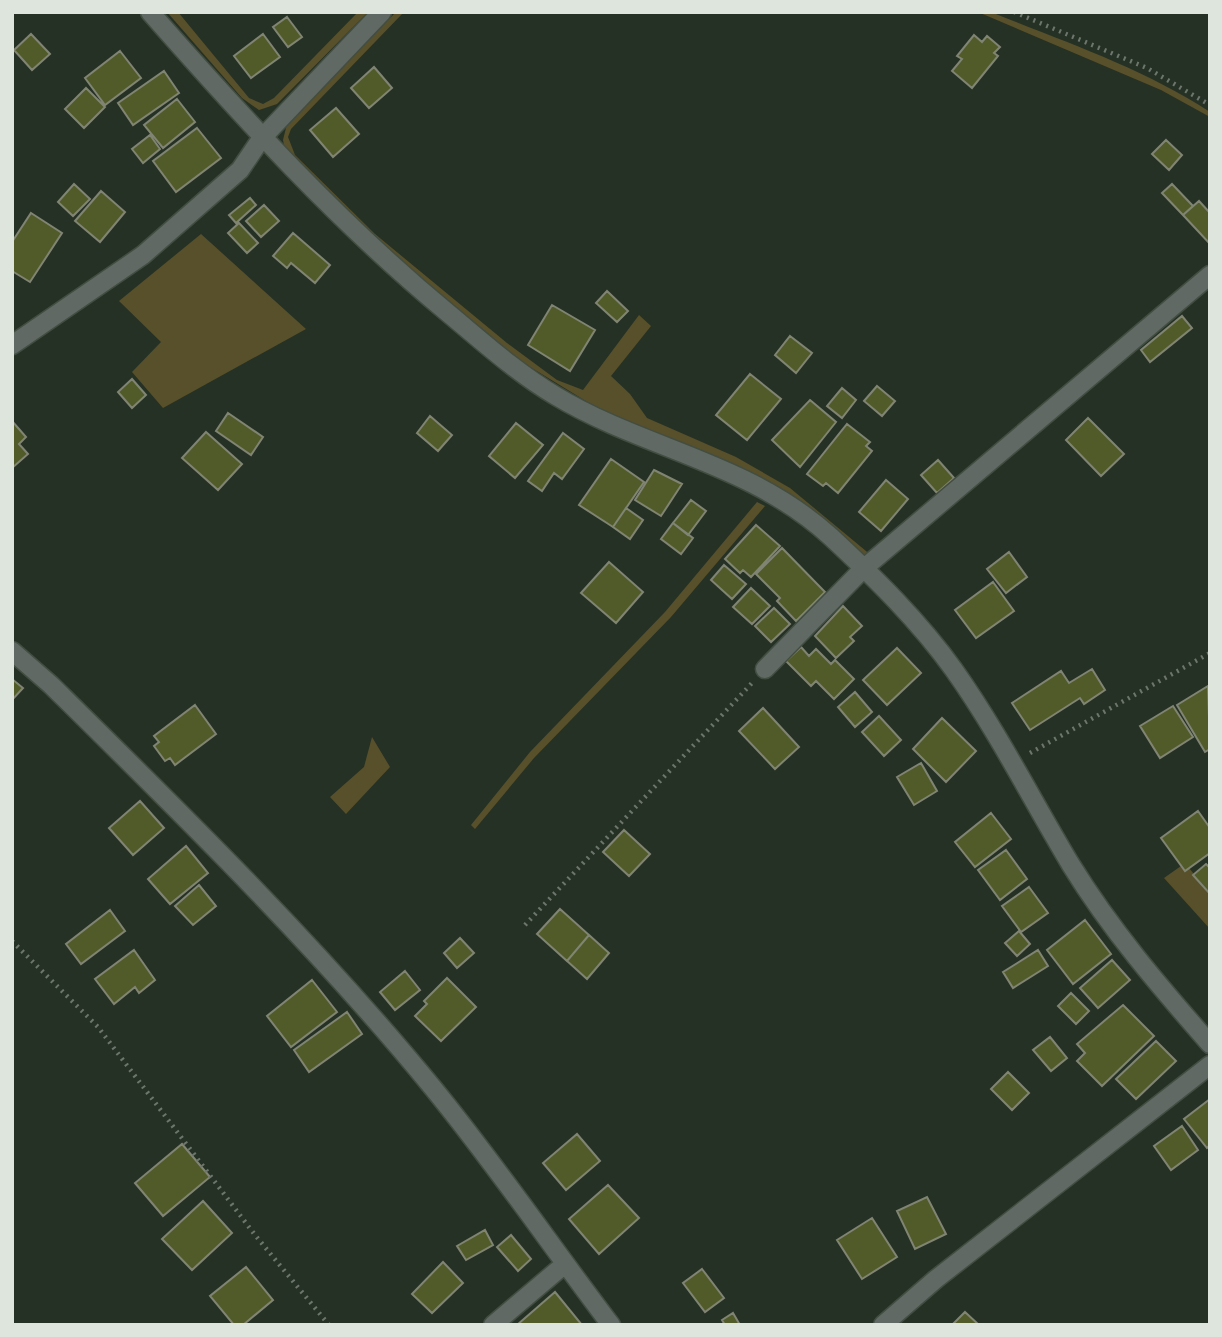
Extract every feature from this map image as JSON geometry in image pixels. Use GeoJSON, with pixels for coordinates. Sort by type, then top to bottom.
{"type":"FeatureCollection","features":[{"type":"Feature","properties":{"kind":"street"},"geometry":{"type":"LineString","coordinates":[[150,12],[261,139],[355,233],[510,364],[555,396],[595,416],[688,453],[778,498],[827,534],[863,569],[915,621],[953,668],[1014,762],[1088,888],[1142,967],[1210,1044]]}},
{"type":"Feature","properties":{"kind":"street"},"geometry":{"type":"LineString","coordinates":[[12,345],[144,255],[240,170],[261,139],[382,12]]}},
{"type":"Feature","properties":{"kind":"street"},"geometry":{"type":"LineString","coordinates":[[765,668],[863,569],[1210,275]]}},
{"type":"Feature","properties":{"kind":"street"},"geometry":{"type":"LineString","coordinates":[[12,651],[51,685],[269,901],[432,1086],[526,1205],[565,1264],[611,1325]]}},
{"type":"Feature","properties":{"kind":"street"},"geometry":{"type":"LineString","coordinates":[[883,1325],[936,1279],[1210,1065]]}},
{"type":"Feature","properties":{"kind":"street"},"geometry":{"type":"LineString","coordinates":[[493,1325],[565,1264]]}},
{"type":"Feature","properties":{"kind":"path"},"geometry":{"type":"LineString","coordinates":[[1014,12],[1147,68],[1210,105]]}},
{"type":"Feature","properties":{"kind":"path"},"geometry":{"type":"LineString","coordinates":[[1014,762],[1210,653]]}},
{"type":"Feature","properties":{"kind":"path"},"geometry":{"type":"LineString","coordinates":[[525,925],[765,668]]}},
{"type":"Feature","properties":{"kind":"path"},"geometry":{"type":"LineString","coordinates":[[12,941],[99,1027],[255,1235],[329,1325]]}},
{"type":"Feature","properties":{"kind":"shaded area"},"geometry":{"type":"Polygon","coordinates":[[[167,12],[178,12],[249,98],[263,104],[274,98],[358,12],[368,12],[277,104],[259,110],[242,98],[167,12]]]}},
{"type":"Feature","properties":{"kind":"shaded area"},"geometry":{"type":"Polygon","coordinates":[[[396,12],[404,12],[291,129],[288,137],[295,155],[375,234],[507,343],[557,380],[583,390],[639,315],[651,326],[611,376],[630,394],[647,418],[736,457],[790,488],[872,556],[863,559],[748,472],[594,406],[522,362],[342,211],[285,150],[283,140],[287,124],[396,12]]]}},
{"type":"Feature","properties":{"kind":"shaded area"},"geometry":{"type":"Polygon","coordinates":[[[978,12],[991,12],[1131,69],[1184,96],[1210,112],[1210,117],[1161,90],[978,12]]]}},
{"type":"Feature","properties":{"kind":"shaded area"},"geometry":{"type":"Polygon","coordinates":[[[201,234],[306,329],[163,408],[132,372],[161,342],[119,301],[201,234]]]}},
{"type":"Feature","properties":{"kind":"shaded area"},"geometry":{"type":"Polygon","coordinates":[[[757,502],[765,506],[671,617],[534,758],[475,829],[471,825],[530,752],[665,612],[757,502]]]}},
{"type":"Feature","properties":{"kind":"shaded area"},"geometry":{"type":"Polygon","coordinates":[[[372,737],[390,767],[346,814],[330,797],[364,767],[372,737]]]}},
{"type":"Feature","properties":{"kind":"shaded area"},"geometry":{"type":"Polygon","coordinates":[[[1181,866],[1185,871],[1189,868],[1210,894],[1210,929],[1164,878],[1181,866]]]}},
{"type":"Feature","properties":{"kind":"building"},"geometry":{"type":"Polygon","coordinates":[[[287,17],[302,37],[288,47],[273,27],[287,17]]]}},
{"type":"Feature","properties":{"kind":"building"},"geometry":{"type":"Polygon","coordinates":[[[31,34],[50,54],[32,70],[14,50],[31,34]]]}},
{"type":"Feature","properties":{"kind":"building"},"geometry":{"type":"Polygon","coordinates":[[[263,34],[280,57],[251,78],[234,56],[263,34]]]}},
{"type":"Feature","properties":{"kind":"building"},"geometry":{"type":"Polygon","coordinates":[[[974,35],[982,42],[987,36],[1000,47],[994,53],[998,56],[972,88],[952,71],[962,59],[957,56],[974,35]]]}},
{"type":"Feature","properties":{"kind":"building"},"geometry":{"type":"Polygon","coordinates":[[[120,51],[141,78],[105,105],[85,78],[120,51]]]}},
{"type":"Feature","properties":{"kind":"building"},"geometry":{"type":"Polygon","coordinates":[[[374,67],[392,88],[369,108],[351,88],[374,67]]]}},
{"type":"Feature","properties":{"kind":"building"},"geometry":{"type":"Polygon","coordinates":[[[164,71],[179,93],[133,125],[118,103],[164,71]]]}},
{"type":"Feature","properties":{"kind":"building"},"geometry":{"type":"Polygon","coordinates":[[[86,88],[105,107],[84,128],[65,109],[86,88]]]}},
{"type":"Feature","properties":{"kind":"building"},"geometry":{"type":"Polygon","coordinates":[[[177,99],[195,122],[163,148],[144,125],[177,99]]]}},
{"type":"Feature","properties":{"kind":"building"},"geometry":{"type":"Polygon","coordinates":[[[336,108],[359,134],[333,157],[310,130],[336,108]]]}},
{"type":"Feature","properties":{"kind":"building"},"geometry":{"type":"Polygon","coordinates":[[[197,128],[221,158],[176,192],[153,161],[197,128]]]}},
{"type":"Feature","properties":{"kind":"building"},"geometry":{"type":"Polygon","coordinates":[[[150,135],[160,149],[143,163],[132,149],[150,135]]]}},
{"type":"Feature","properties":{"kind":"building"},"geometry":{"type":"Polygon","coordinates":[[[1166,140],[1182,155],[1169,170],[1152,154],[1166,140]]]}},
{"type":"Feature","properties":{"kind":"building"},"geometry":{"type":"Polygon","coordinates":[[[74,184],[90,199],[73,216],[58,202],[74,184]]]}},
{"type":"Feature","properties":{"kind":"building"},"geometry":{"type":"Polygon","coordinates":[[[1172,184],[1193,206],[1183,215],[1162,193],[1172,184]]]}},
{"type":"Feature","properties":{"kind":"building"},"geometry":{"type":"Polygon","coordinates":[[[101,191],[125,212],[100,242],[75,221],[101,191]]]}},
{"type":"Feature","properties":{"kind":"building"},"geometry":{"type":"Polygon","coordinates":[[[250,198],[256,205],[236,223],[229,215],[250,198]]]}},
{"type":"Feature","properties":{"kind":"building"},"geometry":{"type":"Polygon","coordinates":[[[1199,201],[1210,213],[1210,244],[1183,215],[1199,201]]]}},
{"type":"Feature","properties":{"kind":"building"},"geometry":{"type":"Polygon","coordinates":[[[264,205],[279,221],[261,237],[246,221],[264,205]]]}},
{"type":"Feature","properties":{"kind":"building"},"geometry":{"type":"Polygon","coordinates":[[[31,213],[62,233],[30,282],[12,271],[12,242],[31,213]]]}},
{"type":"Feature","properties":{"kind":"building"},"geometry":{"type":"Polygon","coordinates":[[[239,223],[258,243],[247,253],[228,233],[239,223]]]}},
{"type":"Feature","properties":{"kind":"building"},"geometry":{"type":"Polygon","coordinates":[[[293,233],[330,265],[315,283],[291,263],[287,268],[273,256],[293,233]]]}},
{"type":"Feature","properties":{"kind":"building"},"geometry":{"type":"Polygon","coordinates":[[[607,291],[628,311],[617,322],[596,303],[607,291]]]}},
{"type":"Feature","properties":{"kind":"building"},"geometry":{"type":"Polygon","coordinates":[[[552,305],[595,330],[570,371],[528,345],[552,305]]]}},
{"type":"Feature","properties":{"kind":"building"},"geometry":{"type":"Polygon","coordinates":[[[1182,316],[1192,328],[1150,362],[1141,350],[1182,316]]]}},
{"type":"Feature","properties":{"kind":"building"},"geometry":{"type":"Polygon","coordinates":[[[790,336],[812,353],[796,373],[775,355],[790,336]]]}},
{"type":"Feature","properties":{"kind":"building"},"geometry":{"type":"Polygon","coordinates":[[[750,374],[781,399],[747,440],[716,415],[750,374]]]}},
{"type":"Feature","properties":{"kind":"building"},"geometry":{"type":"Polygon","coordinates":[[[132,379],[146,395],[132,408],[118,392],[132,379]]]}},
{"type":"Feature","properties":{"kind":"building"},"geometry":{"type":"Polygon","coordinates":[[[877,386],[895,401],[882,416],[864,401],[877,386]]]}},
{"type":"Feature","properties":{"kind":"building"},"geometry":{"type":"Polygon","coordinates":[[[842,388],[856,400],[842,418],[827,406],[842,388]]]}},
{"type":"Feature","properties":{"kind":"building"},"geometry":{"type":"Polygon","coordinates":[[[810,400],[836,422],[800,467],[772,440],[810,400]]]}},
{"type":"Feature","properties":{"kind":"building"},"geometry":{"type":"Polygon","coordinates":[[[228,413],[263,437],[251,455],[216,431],[228,413]]]}},
{"type":"Feature","properties":{"kind":"building"},"geometry":{"type":"Polygon","coordinates":[[[430,416],[452,435],[438,451],[417,433],[430,416]]]}},
{"type":"Feature","properties":{"kind":"building"},"geometry":{"type":"Polygon","coordinates":[[[1088,418],[1124,454],[1101,476],[1066,440],[1088,418]]]}},
{"type":"Feature","properties":{"kind":"building"},"geometry":{"type":"Polygon","coordinates":[[[12,421],[26,437],[19,444],[28,454],[12,468],[12,421]]]}},
{"type":"Feature","properties":{"kind":"building"},"geometry":{"type":"Polygon","coordinates":[[[516,423],[543,445],[515,478],[489,456],[516,423]]]}},
{"type":"Feature","properties":{"kind":"building"},"geometry":{"type":"Polygon","coordinates":[[[847,424],[870,442],[866,446],[872,451],[838,493],[826,483],[823,486],[807,474],[847,424]]]}},
{"type":"Feature","properties":{"kind":"building"},"geometry":{"type":"Polygon","coordinates":[[[206,432],[242,464],[218,490],[182,458],[206,432]]]}},
{"type":"Feature","properties":{"kind":"building"},"geometry":{"type":"Polygon","coordinates":[[[563,433],[584,449],[562,479],[554,473],[542,491],[528,481],[563,433]]]}},
{"type":"Feature","properties":{"kind":"building"},"geometry":{"type":"Polygon","coordinates":[[[611,459],[644,482],[613,527],[579,505],[611,459]]]}},
{"type":"Feature","properties":{"kind":"building"},"geometry":{"type":"Polygon","coordinates":[[[938,460],[954,478],[937,493],[921,475],[938,460]]]}},
{"type":"Feature","properties":{"kind":"building"},"geometry":{"type":"Polygon","coordinates":[[[654,470],[682,484],[661,516],[635,500],[654,470]]]}},
{"type":"Feature","properties":{"kind":"building"},"geometry":{"type":"Polygon","coordinates":[[[886,480],[908,499],[881,531],[859,512],[886,480]]]}},
{"type":"Feature","properties":{"kind":"building"},"geometry":{"type":"Polygon","coordinates":[[[691,500],[706,511],[688,535],[673,523],[691,500]]]}},
{"type":"Feature","properties":{"kind":"building"},"geometry":{"type":"Polygon","coordinates":[[[626,508],[643,520],[630,539],[613,527],[626,508]]]}},
{"type":"Feature","properties":{"kind":"building"},"geometry":{"type":"Polygon","coordinates":[[[673,523],[693,538],[681,554],[661,539],[673,523]]]}},
{"type":"Feature","properties":{"kind":"building"},"geometry":{"type":"Polygon","coordinates":[[[756,525],[780,546],[751,577],[743,570],[740,573],[725,559],[756,525]]]}},
{"type":"Feature","properties":{"kind":"building"},"geometry":{"type":"Polygon","coordinates":[[[782,548],[825,592],[796,621],[777,601],[780,598],[756,574],[782,548]]]}},
{"type":"Feature","properties":{"kind":"building"},"geometry":{"type":"Polygon","coordinates":[[[1009,552],[1027,577],[1006,593],[987,569],[1009,552]]]}},
{"type":"Feature","properties":{"kind":"building"},"geometry":{"type":"Polygon","coordinates":[[[609,562],[643,592],[616,623],[581,593],[609,562]]]}},
{"type":"Feature","properties":{"kind":"building"},"geometry":{"type":"Polygon","coordinates":[[[724,565],[746,584],[732,599],[711,580],[724,565]]]}},
{"type":"Feature","properties":{"kind":"building"},"geometry":{"type":"Polygon","coordinates":[[[993,582],[1014,611],[976,638],[955,610],[993,582]]]}},
{"type":"Feature","properties":{"kind":"building"},"geometry":{"type":"Polygon","coordinates":[[[751,588],[770,606],[752,624],[733,607],[751,588]]]}},
{"type":"Feature","properties":{"kind":"building"},"geometry":{"type":"Polygon","coordinates":[[[843,606],[862,626],[850,637],[854,641],[836,658],[815,636],[843,606]]]}},
{"type":"Feature","properties":{"kind":"building"},"geometry":{"type":"Polygon","coordinates":[[[774,608],[790,624],[771,642],[755,626],[774,608]]]}},
{"type":"Feature","properties":{"kind":"building"},"geometry":{"type":"Polygon","coordinates":[[[801,647],[809,656],[816,649],[831,664],[835,660],[854,679],[834,699],[816,681],[811,686],[786,661],[801,647]]]}},
{"type":"Feature","properties":{"kind":"building"},"geometry":{"type":"Polygon","coordinates":[[[897,648],[921,673],[887,705],[863,680],[897,648]]]}},
{"type":"Feature","properties":{"kind":"building"},"geometry":{"type":"Polygon","coordinates":[[[1092,669],[1105,690],[1084,704],[1080,698],[1030,730],[1012,703],[1061,671],[1069,683],[1092,669]]]}},
{"type":"Feature","properties":{"kind":"building"},"geometry":{"type":"Polygon","coordinates":[[[12,679],[23,688],[12,700],[12,679]]]}},
{"type":"Feature","properties":{"kind":"building"},"geometry":{"type":"Polygon","coordinates":[[[1208,686],[1210,749],[1205,752],[1177,705],[1208,686]]]}},
{"type":"Feature","properties":{"kind":"building"},"geometry":{"type":"Polygon","coordinates":[[[855,692],[872,712],[855,727],[838,707],[855,692]]]}},
{"type":"Feature","properties":{"kind":"building"},"geometry":{"type":"Polygon","coordinates":[[[195,705],[216,734],[175,765],[170,758],[165,761],[154,746],[159,742],[154,736],[195,705]]]}},
{"type":"Feature","properties":{"kind":"building"},"geometry":{"type":"Polygon","coordinates":[[[1173,706],[1193,737],[1160,758],[1140,726],[1173,706]]]}},
{"type":"Feature","properties":{"kind":"building"},"geometry":{"type":"Polygon","coordinates":[[[763,708],[799,747],[775,769],[739,731],[763,708]]]}},
{"type":"Feature","properties":{"kind":"building"},"geometry":{"type":"Polygon","coordinates":[[[879,716],[901,740],[884,756],[862,732],[879,716]]]}},
{"type":"Feature","properties":{"kind":"building"},"geometry":{"type":"Polygon","coordinates":[[[942,718],[976,751],[946,782],[913,749],[942,718]]]}},
{"type":"Feature","properties":{"kind":"building"},"geometry":{"type":"Polygon","coordinates":[[[921,763],[937,791],[914,805],[897,777],[921,763]]]}},
{"type":"Feature","properties":{"kind":"building"},"geometry":{"type":"Polygon","coordinates":[[[140,801],[164,828],[133,855],[109,828],[140,801]]]}},
{"type":"Feature","properties":{"kind":"building"},"geometry":{"type":"Polygon","coordinates":[[[1198,811],[1210,828],[1210,853],[1185,871],[1161,838],[1198,811]]]}},
{"type":"Feature","properties":{"kind":"building"},"geometry":{"type":"Polygon","coordinates":[[[991,813],[1011,839],[975,867],[955,842],[991,813]]]}},
{"type":"Feature","properties":{"kind":"building"},"geometry":{"type":"Polygon","coordinates":[[[624,830],[650,854],[629,876],[603,852],[624,830]]]}},
{"type":"Feature","properties":{"kind":"building"},"geometry":{"type":"Polygon","coordinates":[[[186,846],[208,873],[170,904],[148,879],[186,846]]]}},
{"type":"Feature","properties":{"kind":"building"},"geometry":{"type":"Polygon","coordinates":[[[1006,850],[1027,879],[1000,900],[978,870],[1006,850]]]}},
{"type":"Feature","properties":{"kind":"building"},"geometry":{"type":"Polygon","coordinates":[[[1206,864],[1210,868],[1210,894],[1193,875],[1206,864]]]}},
{"type":"Feature","properties":{"kind":"building"},"geometry":{"type":"Polygon","coordinates":[[[199,885],[216,906],[193,925],[175,906],[199,885]]]}},
{"type":"Feature","properties":{"kind":"building"},"geometry":{"type":"Polygon","coordinates":[[[1029,887],[1048,913],[1021,932],[1002,906],[1029,887]]]}},
{"type":"Feature","properties":{"kind":"building"},"geometry":{"type":"Polygon","coordinates":[[[560,909],[589,935],[567,961],[537,934],[560,909]]]}},
{"type":"Feature","properties":{"kind":"building"},"geometry":{"type":"Polygon","coordinates":[[[110,910],[125,931],[81,964],[66,944],[110,910]]]}},
{"type":"Feature","properties":{"kind":"building"},"geometry":{"type":"Polygon","coordinates":[[[1085,920],[1111,954],[1073,984],[1047,950],[1085,920]]]}},
{"type":"Feature","properties":{"kind":"building"},"geometry":{"type":"Polygon","coordinates":[[[1019,931],[1030,944],[1017,956],[1005,943],[1019,931]]]}},
{"type":"Feature","properties":{"kind":"building"},"geometry":{"type":"Polygon","coordinates":[[[589,935],[609,953],[587,979],[567,961],[589,935]]]}},
{"type":"Feature","properties":{"kind":"building"},"geometry":{"type":"Polygon","coordinates":[[[460,938],[474,953],[457,968],[444,953],[460,938]]]}},
{"type":"Feature","properties":{"kind":"building"},"geometry":{"type":"Polygon","coordinates":[[[134,950],[155,980],[139,993],[135,987],[114,1004],[95,979],[134,950]]]}},
{"type":"Feature","properties":{"kind":"building"},"geometry":{"type":"Polygon","coordinates":[[[1038,950],[1048,966],[1013,988],[1003,972],[1038,950]]]}},
{"type":"Feature","properties":{"kind":"building"},"geometry":{"type":"Polygon","coordinates":[[[1112,960],[1130,980],[1098,1008],[1080,988],[1112,960]]]}},
{"type":"Feature","properties":{"kind":"building"},"geometry":{"type":"Polygon","coordinates":[[[405,971],[420,990],[395,1010],[380,992],[405,971]]]}},
{"type":"Feature","properties":{"kind":"building"},"geometry":{"type":"Polygon","coordinates":[[[447,978],[476,1007],[441,1041],[415,1016],[427,1004],[424,1001],[447,978]]]}},
{"type":"Feature","properties":{"kind":"building"},"geometry":{"type":"Polygon","coordinates":[[[312,980],[337,1012],[291,1047],[267,1016],[312,980]]]}},
{"type":"Feature","properties":{"kind":"building"},"geometry":{"type":"Polygon","coordinates":[[[1071,993],[1089,1011],[1076,1024],[1058,1006],[1071,993]]]}},
{"type":"Feature","properties":{"kind":"building"},"geometry":{"type":"Polygon","coordinates":[[[1123,1005],[1154,1036],[1102,1086],[1077,1061],[1085,1053],[1077,1044],[1123,1005]]]}},
{"type":"Feature","properties":{"kind":"building"},"geometry":{"type":"Polygon","coordinates":[[[347,1012],[362,1034],[309,1072],[294,1050],[347,1012]]]}},
{"type":"Feature","properties":{"kind":"building"},"geometry":{"type":"Polygon","coordinates":[[[1050,1037],[1067,1058],[1051,1071],[1033,1050],[1050,1037]]]}},
{"type":"Feature","properties":{"kind":"building"},"geometry":{"type":"Polygon","coordinates":[[[1156,1041],[1176,1061],[1136,1099],[1116,1079],[1156,1041]]]}},
{"type":"Feature","properties":{"kind":"building"},"geometry":{"type":"Polygon","coordinates":[[[1008,1072],[1029,1093],[1012,1110],[991,1089],[1008,1072]]]}},
{"type":"Feature","properties":{"kind":"building"},"geometry":{"type":"Polygon","coordinates":[[[1210,1099],[1210,1145],[1207,1148],[1184,1119],[1210,1099]]]}},
{"type":"Feature","properties":{"kind":"building"},"geometry":{"type":"Polygon","coordinates":[[[1182,1126],[1198,1150],[1171,1170],[1154,1146],[1182,1126]]]}},
{"type":"Feature","properties":{"kind":"building"},"geometry":{"type":"Polygon","coordinates":[[[577,1134],[600,1161],[566,1190],[543,1163],[577,1134]]]}},
{"type":"Feature","properties":{"kind":"building"},"geometry":{"type":"Polygon","coordinates":[[[182,1144],[210,1177],[163,1216],[135,1183],[182,1144]]]}},
{"type":"Feature","properties":{"kind":"building"},"geometry":{"type":"Polygon","coordinates":[[[608,1185],[639,1218],[599,1254],[569,1219],[608,1185]]]}},
{"type":"Feature","properties":{"kind":"building"},"geometry":{"type":"Polygon","coordinates":[[[927,1197],[946,1234],[915,1249],[897,1211],[927,1197]]]}},
{"type":"Feature","properties":{"kind":"building"},"geometry":{"type":"Polygon","coordinates":[[[203,1201],[232,1233],[192,1270],[162,1239],[203,1201]]]}},
{"type":"Feature","properties":{"kind":"building"},"geometry":{"type":"Polygon","coordinates":[[[872,1218],[897,1257],[862,1279],[837,1240],[872,1218]]]}},
{"type":"Feature","properties":{"kind":"building"},"geometry":{"type":"Polygon","coordinates":[[[485,1230],[493,1245],[466,1260],[457,1246],[485,1230]]]}},
{"type":"Feature","properties":{"kind":"building"},"geometry":{"type":"Polygon","coordinates":[[[511,1235],[531,1259],[518,1271],[497,1247],[511,1235]]]}},
{"type":"Feature","properties":{"kind":"building"},"geometry":{"type":"Polygon","coordinates":[[[443,1262],[463,1283],[432,1313],[412,1294],[443,1262]]]}},
{"type":"Feature","properties":{"kind":"building"},"geometry":{"type":"Polygon","coordinates":[[[246,1267],[273,1300],[243,1325],[234,1325],[210,1296],[246,1267]]]}},
{"type":"Feature","properties":{"kind":"building"},"geometry":{"type":"Polygon","coordinates":[[[702,1269],[724,1298],[705,1312],[683,1283],[702,1269]]]}},
{"type":"Feature","properties":{"kind":"building"},"geometry":{"type":"Polygon","coordinates":[[[555,1292],[582,1325],[517,1325],[555,1292]]]}},
{"type":"Feature","properties":{"kind":"building"},"geometry":{"type":"Polygon","coordinates":[[[965,1312],[979,1325],[952,1325],[965,1312]]]}},
{"type":"Feature","properties":{"kind":"building"},"geometry":{"type":"Polygon","coordinates":[[[733,1313],[740,1325],[725,1325],[722,1320],[733,1313]]]}}]}
